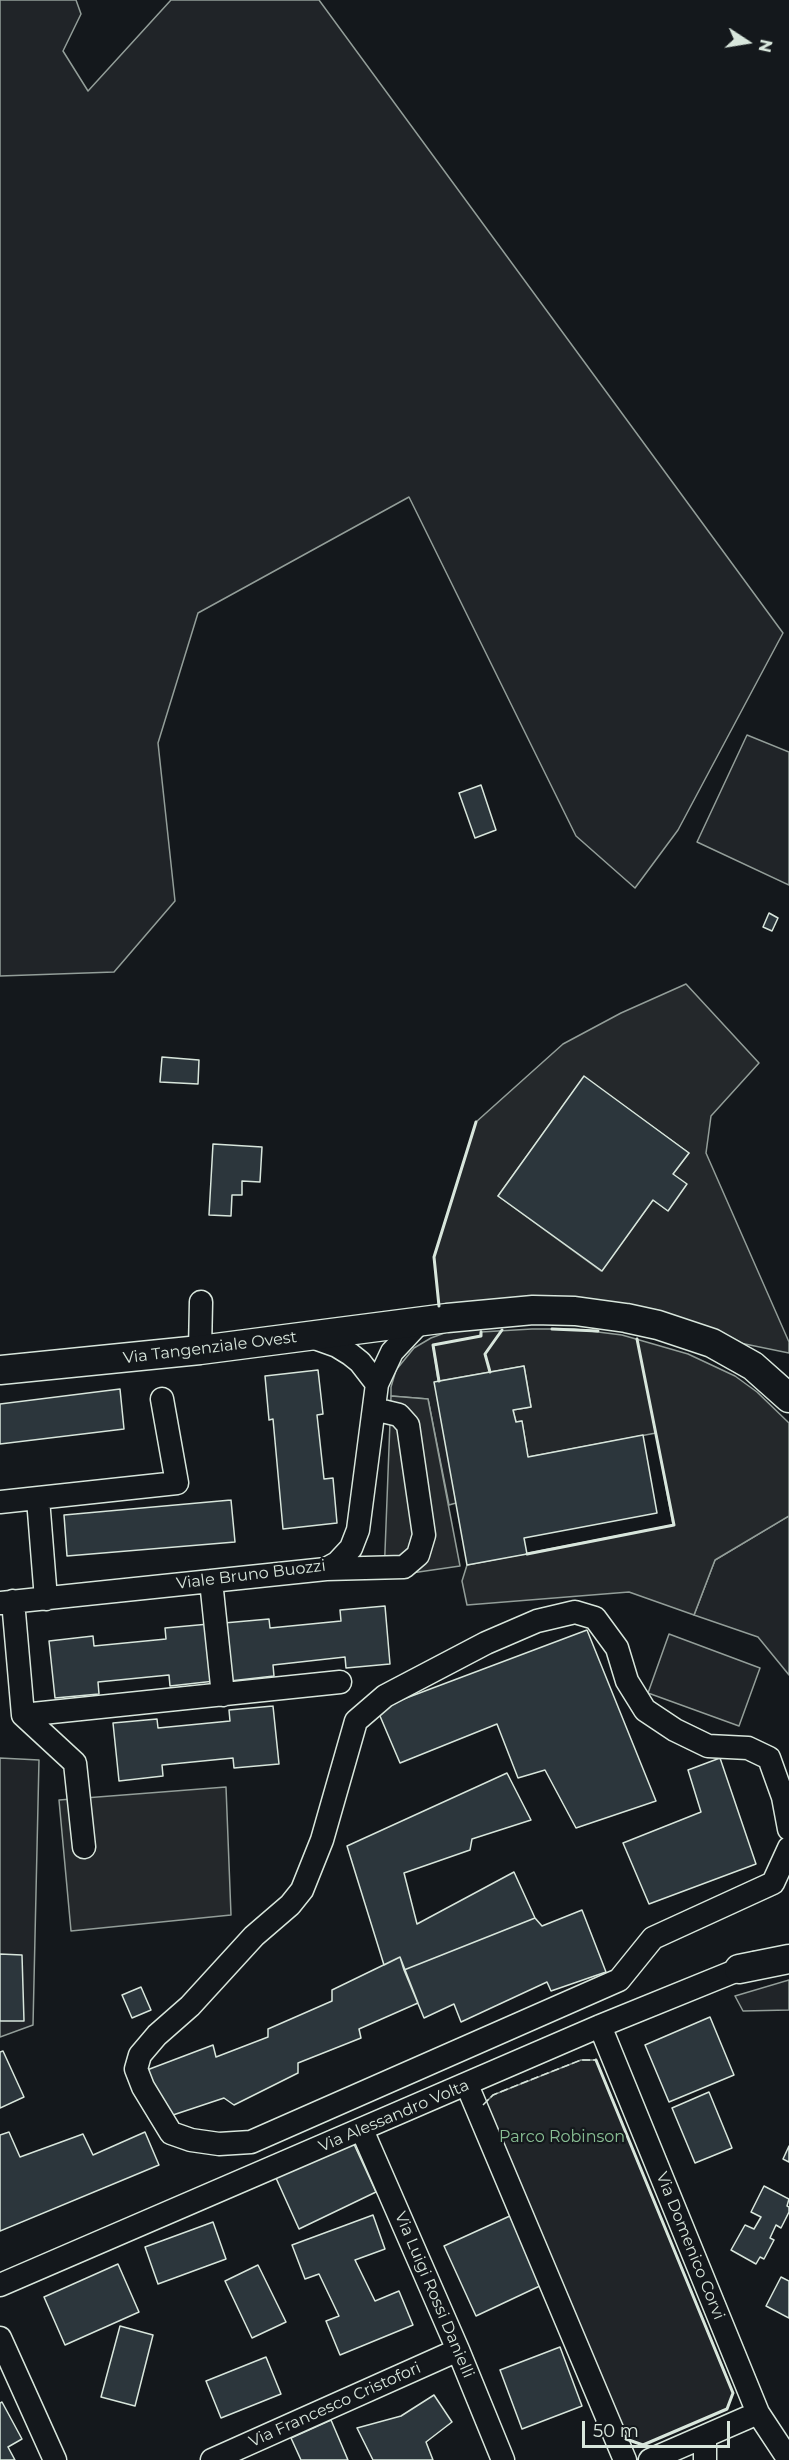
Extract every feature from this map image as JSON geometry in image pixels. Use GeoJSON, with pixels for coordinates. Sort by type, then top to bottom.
{"type":"FeatureCollection","features":[{"type":"Feature","properties":{"kind":"main road","name":"Via Tangenziale Ovest"},"geometry":{"type":"LineString","coordinates":[[0,1370],[200,1350],[420,1322],[533,1311],[592,1313],[657,1325],[712,1343],[734,1354],[770,1380],[789,1398]]}},
{"type":"Feature","properties":{"kind":"main road"},"geometry":{"type":"LineString","coordinates":[[734,1354],[789,1366]]}},
{"type":"Feature","properties":{"kind":"main road"},"geometry":{"type":"LineString","coordinates":[[739,1969],[789,1959]]}},
{"type":"Feature","properties":{"kind":"street"},"geometry":{"type":"LineString","coordinates":[[200,1350],[201,1302]]}},
{"type":"Feature","properties":{"kind":"street"},"geometry":{"type":"LineString","coordinates":[[308,1336],[330,1343],[350,1354],[360,1362],[377,1384],[392,1352],[420,1322]]}},
{"type":"Feature","properties":{"kind":"street","name":"Viale Bruno Buozzi"},"geometry":{"type":"LineString","coordinates":[[7,1602],[326,1569],[345,1556],[355,1539],[377,1384]]}},
{"type":"Feature","properties":{"kind":"street"},"geometry":{"type":"LineString","coordinates":[[0,1502],[177,1483],[162,1399]]}},
{"type":"Feature","properties":{"kind":"street"},"geometry":{"type":"LineString","coordinates":[[326,1569],[404,1567],[418,1555],[424,1535],[408,1425],[399,1415],[374,1409]]}},
{"type":"Feature","properties":{"kind":"street"},"geometry":{"type":"LineString","coordinates":[[38,1499],[46,1599]]}},
{"type":"Feature","properties":{"kind":"street"},"geometry":{"type":"LineString","coordinates":[[211,1581],[223,1695]]}},
{"type":"Feature","properties":{"kind":"street"},"geometry":{"type":"LineString","coordinates":[[7,1602],[23,1716],[75,1763],[84,1847]]}},
{"type":"Feature","properties":{"kind":"street"},"geometry":{"type":"LineString","coordinates":[[789,1829],[783,1797],[769,1758],[747,1748],[708,1746],[675,1730],[645,1710],[627,1681],[617,1648],[595,1618],[575,1612],[537,1621],[486,1643],[385,1696],[356,1721],[322,1840],[302,1890],[290,1905],[254,1936],[190,2006],[157,2035],[140,2055],[136,2069],[143,2087],[171,2133],[190,2140],[219,2144],[251,2142],[619,1980],[652,1938],[773,1883],[789,1848]]}},
{"type":"Feature","properties":{"kind":"street"},"geometry":{"type":"LineString","coordinates":[[23,1716],[340,1682]]}},
{"type":"Feature","properties":{"kind":"street","name":"Via Alessandro Volta"},"geometry":{"type":"LineString","coordinates":[[0,2285],[600,2026],[789,1948]]}},
{"type":"Feature","properties":{"kind":"street","name":"Via Domenico Corvi"},"geometry":{"type":"LineString","coordinates":[[600,2026],[758,2413],[789,2460]]}},
{"type":"Feature","properties":{"kind":"street"},"geometry":{"type":"LineString","coordinates":[[507,2030],[522,2060]]}},
{"type":"Feature","properties":{"kind":"street"},"geometry":{"type":"LineString","coordinates":[[466,2085],[625,2460]]}},
{"type":"Feature","properties":{"kind":"street","name":"Via Luigi Rossi Danielli"},"geometry":{"type":"LineString","coordinates":[[362,2130],[458,2350],[503,2460]]}},
{"type":"Feature","properties":{"kind":"street"},"geometry":{"type":"LineString","coordinates":[[0,2338],[55,2460]]}},
{"type":"Feature","properties":{"kind":"street","name":"Via Francesco Cristofori"},"geometry":{"type":"LineString","coordinates":[[212,2460],[458,2350]]}},
{"type":"Feature","properties":{"kind":"street"},"geometry":{"type":"LineString","coordinates":[[650,2460],[705,2449],[758,2413]]}},
{"type":"Feature","properties":{"kind":"green space"},"geometry":{"type":"Polygon","coordinates":[[[0,0],[76,0],[81,14],[63,51],[88,91],[171,0],[319,0],[783,633],[678,830],[635,888],[576,836],[409,497],[198,613],[158,743],[175,901],[114,972],[0,976],[0,0]]]}},
{"type":"Feature","properties":{"kind":"green space"},"geometry":{"type":"Polygon","coordinates":[[[747,735],[789,752],[789,885],[697,842],[747,735]]]}},
{"type":"Feature","properties":{"kind":"green space"},"geometry":{"type":"Polygon","coordinates":[[[481,1329],[481,1336],[433,1346],[456,1503],[449,1505],[428,1399],[391,1396],[391,1387],[396,1370],[414,1348],[447,1332],[481,1329]]]}},
{"type":"Feature","properties":{"kind":"green space"},"geometry":{"type":"Polygon","coordinates":[[[789,1516],[789,1675],[758,1637],[694,1615],[715,1560],[789,1516]]]}},
{"type":"Feature","properties":{"kind":"green space"},"geometry":{"type":"Polygon","coordinates":[[[669,1634],[760,1668],[739,1726],[648,1693],[669,1634]]]}},
{"type":"Feature","properties":{"kind":"green space"},"geometry":{"type":"Polygon","coordinates":[[[0,1758],[39,1760],[33,2025],[0,2037],[0,1758]]]}},
{"type":"Feature","properties":{"kind":"green space"},"geometry":{"type":"Polygon","coordinates":[[[789,1980],[789,2010],[743,2011],[735,1996],[789,1980]]]}},
{"type":"Feature","properties":{"kind":"green space","name":"Parco Robinson"},"geometry":{"type":"Polygon","coordinates":[[[581,2060],[596,2060],[733,2393],[727,2409],[643,2445],[626,2439],[483,2105],[493,2095],[581,2060]]]}},
{"type":"Feature","properties":{"kind":"shaded area"},"geometry":{"type":"Polygon","coordinates":[[[686,984],[759,1063],[711,1116],[706,1153],[789,1342],[789,1353],[740,1343],[439,1306],[434,1257],[476,1122],[563,1044],[621,1013],[686,984]],[[584,1077],[498,1196],[601,1271],[653,1200],[667,1210],[673,1174],[689,1153],[584,1077]]]}},
{"type":"Feature","properties":{"kind":"shaded area"},"geometry":{"type":"Polygon","coordinates":[[[574,1329],[622,1335],[688,1354],[735,1376],[757,1392],[789,1423],[789,1516],[715,1560],[694,1615],[629,1592],[467,1605],[462,1581],[467,1565],[673,1525],[656,1433],[528,1457],[522,1421],[516,1422],[513,1410],[531,1407],[524,1366],[439,1381],[433,1345],[480,1336],[481,1332],[574,1329]]]}},
{"type":"Feature","properties":{"kind":"shaded area"},"geometry":{"type":"Polygon","coordinates":[[[391,1396],[428,1399],[460,1566],[384,1577],[391,1396]]]}},
{"type":"Feature","properties":{"kind":"shaded area"},"geometry":{"type":"Polygon","coordinates":[[[226,1787],[231,1915],[71,1931],[59,1800],[226,1787]]]}},
{"type":"Feature","properties":{"kind":"building"},"geometry":{"type":"Polygon","coordinates":[[[481,785],[496,830],[475,838],[459,793],[481,785]]]}},
{"type":"Feature","properties":{"kind":"building"},"geometry":{"type":"Polygon","coordinates":[[[769,913],[778,918],[772,931],[763,927],[769,913]]]}},
{"type":"Feature","properties":{"kind":"building"},"geometry":{"type":"Polygon","coordinates":[[[162,1057],[199,1060],[198,1084],[160,1082],[162,1057]]]}},
{"type":"Feature","properties":{"kind":"building"},"geometry":{"type":"Polygon","coordinates":[[[584,1076],[689,1153],[673,1174],[687,1184],[668,1211],[653,1200],[602,1271],[498,1196],[584,1076]]]}},
{"type":"Feature","properties":{"kind":"building"},"geometry":{"type":"Polygon","coordinates":[[[213,1144],[262,1147],[260,1182],[242,1181],[242,1195],[232,1195],[231,1216],[209,1215],[213,1144]]]}},
{"type":"Feature","properties":{"kind":"building"},"geometry":{"type":"Polygon","coordinates":[[[524,1366],[531,1407],[513,1410],[516,1422],[522,1421],[528,1457],[643,1435],[657,1513],[524,1538],[527,1554],[467,1565],[434,1382],[524,1366]]]}},
{"type":"Feature","properties":{"kind":"building"},"geometry":{"type":"Polygon","coordinates":[[[318,1370],[323,1414],[317,1415],[324,1479],[333,1478],[337,1523],[283,1529],[273,1419],[269,1420],[265,1376],[318,1370]]]}},
{"type":"Feature","properties":{"kind":"building"},"geometry":{"type":"Polygon","coordinates":[[[120,1389],[124,1429],[0,1444],[0,1404],[120,1389]]]}},
{"type":"Feature","properties":{"kind":"building"},"geometry":{"type":"Polygon","coordinates":[[[231,1500],[235,1542],[67,1556],[64,1515],[231,1500]]]}},
{"type":"Feature","properties":{"kind":"building"},"geometry":{"type":"Polygon","coordinates":[[[385,1606],[390,1664],[346,1668],[345,1657],[273,1665],[274,1676],[230,1681],[224,1623],[269,1619],[270,1628],[341,1621],[340,1610],[385,1606]]]}},
{"type":"Feature","properties":{"kind":"building"},"geometry":{"type":"Polygon","coordinates":[[[209,1624],[215,1681],[170,1686],[169,1675],[98,1682],[99,1694],[55,1698],[49,1641],[93,1636],[94,1646],[166,1639],[165,1628],[209,1624]]]}},
{"type":"Feature","properties":{"kind":"building"},"geometry":{"type":"Polygon","coordinates":[[[587,1630],[656,1801],[576,1828],[545,1770],[518,1778],[497,1724],[400,1763],[377,1709],[587,1630]]]}},
{"type":"Feature","properties":{"kind":"building"},"geometry":{"type":"Polygon","coordinates":[[[273,1706],[279,1764],[234,1768],[233,1758],[162,1765],[163,1776],[119,1781],[113,1723],[157,1719],[158,1728],[230,1721],[229,1710],[273,1706]]]}},
{"type":"Feature","properties":{"kind":"building"},"geometry":{"type":"Polygon","coordinates":[[[720,1758],[756,1864],[649,1904],[623,1843],[701,1812],[688,1770],[720,1758]]]}},
{"type":"Feature","properties":{"kind":"building"},"geometry":{"type":"Polygon","coordinates":[[[507,1773],[531,1820],[472,1839],[470,1850],[404,1873],[417,1924],[514,1872],[535,1918],[404,1970],[400,1957],[384,1965],[347,1846],[507,1773]]]}},
{"type":"Feature","properties":{"kind":"building"},"geometry":{"type":"Polygon","coordinates":[[[582,1910],[606,1972],[551,1991],[547,1982],[461,2022],[454,2004],[424,2018],[404,1970],[535,1918],[542,1926],[582,1910]]]}},
{"type":"Feature","properties":{"kind":"building"},"geometry":{"type":"Polygon","coordinates":[[[0,1954],[22,1955],[24,2021],[0,2021],[0,1954]]]}},
{"type":"Feature","properties":{"kind":"building"},"geometry":{"type":"Polygon","coordinates":[[[400,1957],[418,2003],[359,2029],[361,2038],[298,2063],[298,2073],[234,2105],[224,2098],[170,2116],[147,2070],[213,2045],[216,2057],[268,2037],[268,2029],[332,2001],[332,1990],[400,1957]]]}},
{"type":"Feature","properties":{"kind":"building"},"geometry":{"type":"Polygon","coordinates":[[[141,1987],[151,2010],[132,2018],[122,1995],[141,1987]]]}},
{"type":"Feature","properties":{"kind":"building"},"geometry":{"type":"Polygon","coordinates":[[[710,2017],[734,2075],[669,2102],[645,2045],[710,2017]]]}},
{"type":"Feature","properties":{"kind":"building"},"geometry":{"type":"Polygon","coordinates":[[[3,2051],[24,2097],[0,2108],[0,2052],[3,2051]]]}},
{"type":"Feature","properties":{"kind":"building"},"geometry":{"type":"Polygon","coordinates":[[[709,2092],[732,2148],[695,2163],[672,2108],[709,2092]]]}},
{"type":"Feature","properties":{"kind":"building"},"geometry":{"type":"Polygon","coordinates":[[[9,2132],[20,2157],[83,2134],[93,2155],[145,2132],[159,2165],[0,2231],[0,2135],[9,2132]]]}},
{"type":"Feature","properties":{"kind":"building"},"geometry":{"type":"Polygon","coordinates":[[[353,2142],[376,2192],[299,2229],[276,2178],[353,2142]]]}},
{"type":"Feature","properties":{"kind":"building"},"geometry":{"type":"Polygon","coordinates":[[[789,2146],[789,2162],[783,2159],[789,2146]]]}},
{"type":"Feature","properties":{"kind":"building"},"geometry":{"type":"Polygon","coordinates":[[[764,2186],[789,2199],[787,2206],[789,2212],[781,2228],[776,2225],[770,2238],[774,2240],[764,2259],[760,2257],[756,2264],[731,2250],[745,2225],[754,2229],[761,2217],[751,2212],[764,2186]]]}},
{"type":"Feature","properties":{"kind":"building"},"geometry":{"type":"Polygon","coordinates":[[[373,2215],[385,2249],[355,2260],[375,2301],[399,2291],[413,2325],[340,2355],[326,2321],[339,2316],[319,2274],[305,2279],[292,2245],[373,2215]]]}},
{"type":"Feature","properties":{"kind":"building"},"geometry":{"type":"Polygon","coordinates":[[[512,2215],[544,2284],[476,2316],[444,2246],[512,2215]]]}},
{"type":"Feature","properties":{"kind":"building"},"geometry":{"type":"Polygon","coordinates":[[[213,2222],[226,2259],[158,2284],[145,2247],[213,2222]]]}},
{"type":"Feature","properties":{"kind":"building"},"geometry":{"type":"Polygon","coordinates":[[[118,2264],[139,2312],[65,2345],[44,2297],[118,2264]]]}},
{"type":"Feature","properties":{"kind":"building"},"geometry":{"type":"Polygon","coordinates":[[[258,2265],[286,2322],[252,2338],[225,2281],[258,2265]]]}},
{"type":"Feature","properties":{"kind":"building"},"geometry":{"type":"Polygon","coordinates":[[[781,2277],[789,2281],[789,2318],[766,2306],[781,2277]]]}},
{"type":"Feature","properties":{"kind":"building"},"geometry":{"type":"Polygon","coordinates":[[[120,2326],[153,2335],[135,2406],[101,2397],[120,2326]]]}},
{"type":"Feature","properties":{"kind":"building"},"geometry":{"type":"Polygon","coordinates":[[[560,2347],[582,2406],[522,2429],[500,2370],[560,2347]]]}},
{"type":"Feature","properties":{"kind":"building"},"geometry":{"type":"Polygon","coordinates":[[[266,2357],[281,2394],[221,2418],[206,2381],[266,2357]]]}},
{"type":"Feature","properties":{"kind":"building"},"geometry":{"type":"Polygon","coordinates":[[[434,2395],[452,2422],[426,2442],[433,2460],[373,2460],[357,2428],[401,2416],[434,2395]]]}},
{"type":"Feature","properties":{"kind":"building"},"geometry":{"type":"Polygon","coordinates":[[[2,2402],[22,2439],[8,2447],[15,2460],[0,2460],[0,2403],[2,2402]]]}},
{"type":"Feature","properties":{"kind":"building"},"geometry":{"type":"Polygon","coordinates":[[[331,2420],[348,2460],[301,2460],[291,2438],[331,2420]]]}},
{"type":"Feature","properties":{"kind":"fence"},"geometry":{"type":"LineString","coordinates":[[483,2105],[493,2095],[525,2082],[581,2060],[596,2060]]}},
{"type":"Feature","properties":{"kind":"wall"},"geometry":{"type":"LineString","coordinates":[[439,1306],[434,1257],[476,1122]]}},
{"type":"Feature","properties":{"kind":"wall"},"geometry":{"type":"LineString","coordinates":[[552,1329],[598,1331]]}},
{"type":"Feature","properties":{"kind":"wall"},"geometry":{"type":"LineString","coordinates":[[490,1372],[485,1354],[502,1330]]}},
{"type":"Feature","properties":{"kind":"wall"},"geometry":{"type":"LineString","coordinates":[[439,1381],[433,1345],[481,1336],[481,1332]]}},
{"type":"Feature","properties":{"kind":"wall"},"geometry":{"type":"LineString","coordinates":[[527,1554],[674,1525],[637,1339]]}},
{"type":"Feature","properties":{"kind":"wall"},"geometry":{"type":"LineString","coordinates":[[596,2060],[733,2393],[727,2409],[643,2445],[626,2439],[625,2436]]}}]}
